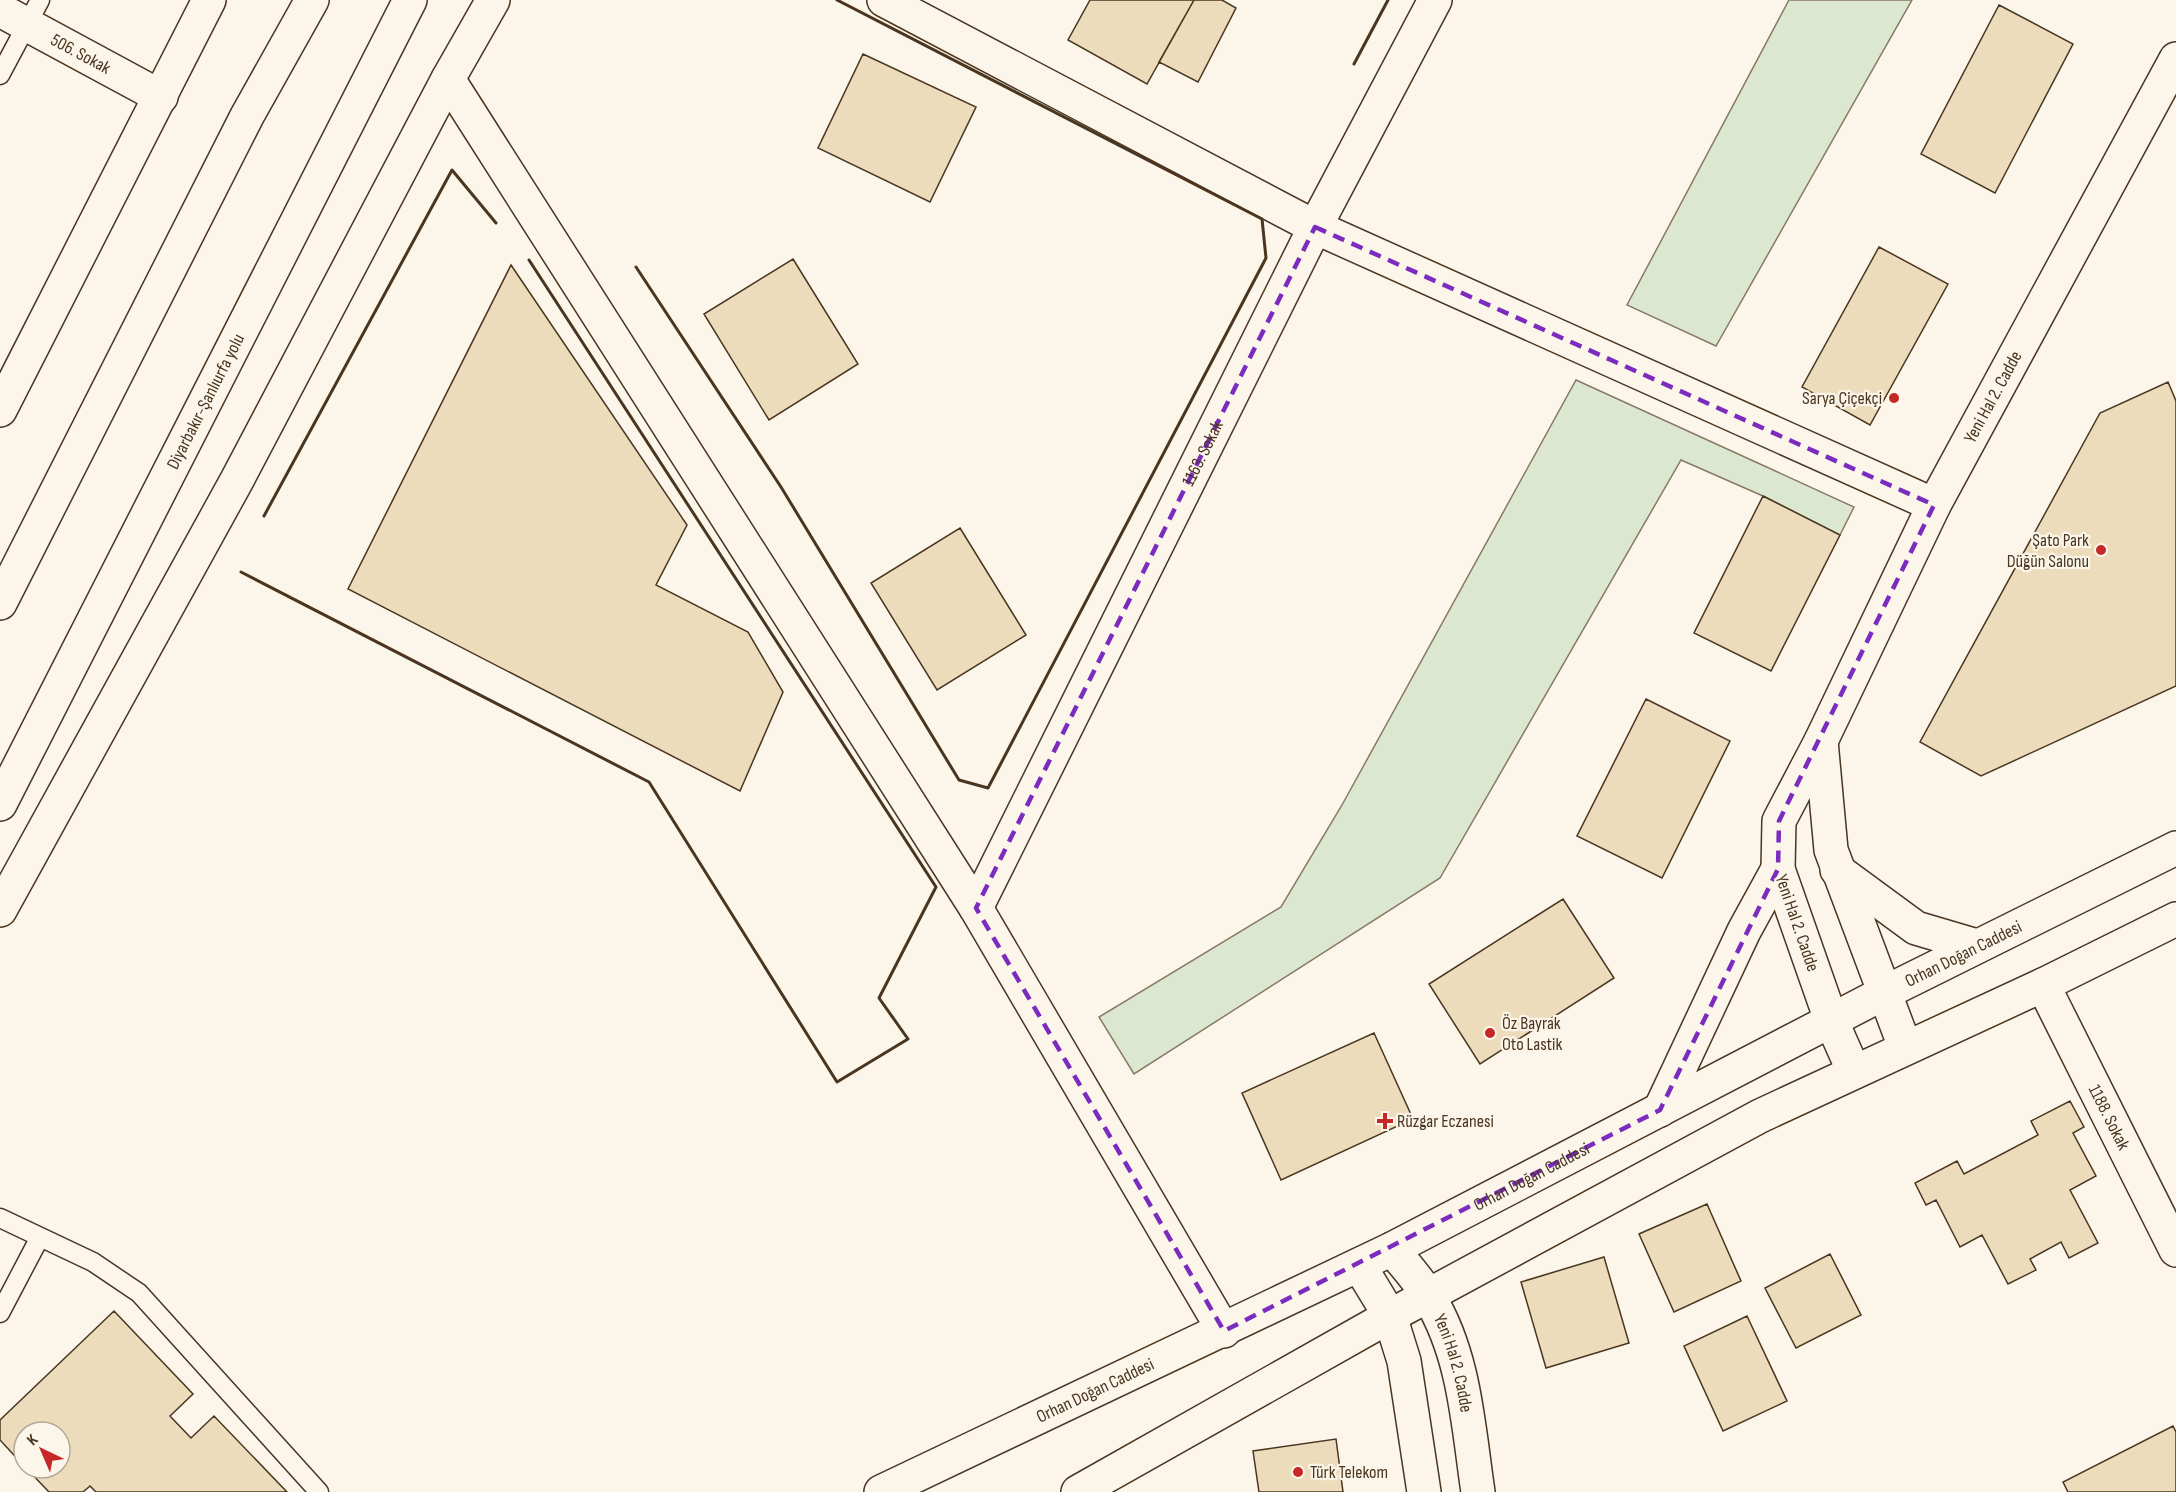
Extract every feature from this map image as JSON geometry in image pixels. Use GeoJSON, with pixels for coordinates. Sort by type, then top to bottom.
{"type":"FeatureCollection","features":[{"type":"Feature","properties":{"kind":"main road"},"geometry":{"type":"LineString","coordinates":[[0,410],[209,0]]}},
{"type":"Feature","properties":{"kind":"main road"},"geometry":{"type":"LineString","coordinates":[[0,603],[248,116],[312,0]]}},
{"type":"Feature","properties":{"kind":"main road","name":"Diyarbakır-Şanlıurfa yolu"},"geometry":{"type":"LineString","coordinates":[[0,804],[411,0]]}},
{"type":"Feature","properties":{"kind":"main road"},"geometry":{"type":"LineString","coordinates":[[0,910],[237,480],[448,79],[493,0]]}},
{"type":"Feature","properties":{"kind":"main road"},"geometry":{"type":"LineString","coordinates":[[884,0],[1315,227],[1934,505]]}},
{"type":"Feature","properties":{"kind":"main road","name":"1163. Sokak"},"geometry":{"type":"LineString","coordinates":[[976,908],[1315,227],[1436,0]]}},
{"type":"Feature","properties":{"kind":"main road","name":"506. Sokak"},"geometry":{"type":"LineString","coordinates":[[22,12],[161,97]]}},
{"type":"Feature","properties":{"kind":"main road","name":"Yeni Hal 2. Cadde"},"geometry":{"type":"LineString","coordinates":[[1854,1072],[1831,1020],[1778,869],[1779,821],[1821,741],[1934,505],[2176,59]]}},
{"type":"Feature","properties":{"kind":"main road"},"geometry":{"type":"LineString","coordinates":[[448,79],[976,908],[1224,1331]]}},
{"type":"Feature","properties":{"kind":"main road"},"geometry":{"type":"LineString","coordinates":[[1821,741],[1831,850],[1905,1047]]}},
{"type":"Feature","properties":{"kind":"main road","name":"Orhan Doğan Caddesi"},"geometry":{"type":"LineString","coordinates":[[881,1492],[1224,1331],[1392,1249],[1831,1020],[2176,848]]}},
{"type":"Feature","properties":{"kind":"main road"},"geometry":{"type":"LineString","coordinates":[[1660,1110],[1744,931],[1778,869]]}},
{"type":"Feature","properties":{"kind":"main road"},"geometry":{"type":"LineString","coordinates":[[1837,870],[1916,928],[1977,946]]}},
{"type":"Feature","properties":{"kind":"main road"},"geometry":{"type":"LineString","coordinates":[[1078,1492],[1428,1295],[1760,1116],[2043,985],[2176,919]]}},
{"type":"Feature","properties":{"kind":"main road","name":"1188. Sokak"},"geometry":{"type":"LineString","coordinates":[[2043,985],[2176,1250]]}},
{"type":"Feature","properties":{"kind":"main road","name":"Yeni Hal 2. Cadde"},"geometry":{"type":"LineString","coordinates":[[1392,1249],[1428,1295],[1449,1335],[1461,1372],[1478,1492]]}},
{"type":"Feature","properties":{"kind":"main road"},"geometry":{"type":"LineString","coordinates":[[1359,1265],[1390,1316],[1406,1372],[1424,1492]]}},
{"type":"Feature","properties":{"kind":"lane"},"geometry":{"type":"LineString","coordinates":[[0,75],[22,12]]}},
{"type":"Feature","properties":{"kind":"lane"},"geometry":{"type":"LineString","coordinates":[[0,1218],[93,1262],[139,1293],[319,1492]]}},
{"type":"Feature","properties":{"kind":"lane"},"geometry":{"type":"LineString","coordinates":[[0,1313],[40,1237]]}},
{"type":"Feature","properties":{"kind":"highlighted area"},"geometry":{"type":"Polygon","coordinates":[[[1315,227],[1934,505],[1779,821],[1778,869],[1660,1110],[1224,1331],[976,908],[1315,227]]]}},
{"type":"Feature","properties":{"kind":"green space"},"geometry":{"type":"Polygon","coordinates":[[[1789,0],[1912,0],[1716,346],[1627,305],[1789,0]]]}},
{"type":"Feature","properties":{"kind":"green space"},"geometry":{"type":"Polygon","coordinates":[[[1576,380],[1854,507],[1840,535],[1763,496],[1681,460],[1440,878],[1134,1074],[1099,1017],[1281,907],[1342,805],[1576,380]]]}},
{"type":"Feature","properties":{"kind":"building"},"geometry":{"type":"Polygon","coordinates":[[[1090,0],[1194,0],[1147,84],[1068,40],[1090,0]]]}},
{"type":"Feature","properties":{"kind":"building"},"geometry":{"type":"Polygon","coordinates":[[[1194,0],[1222,0],[1236,8],[1198,82],[1159,62],[1194,0]]]}},
{"type":"Feature","properties":{"kind":"building"},"geometry":{"type":"Polygon","coordinates":[[[1999,5],[2073,44],[1995,193],[1921,154],[1999,5]]]}},
{"type":"Feature","properties":{"kind":"building"},"geometry":{"type":"Polygon","coordinates":[[[863,54],[976,107],[930,202],[818,148],[863,54]]]}},
{"type":"Feature","properties":{"kind":"building"},"geometry":{"type":"Polygon","coordinates":[[[1879,247],[1948,284],[1870,425],[1802,387],[1879,247]]]}},
{"type":"Feature","properties":{"kind":"building"},"geometry":{"type":"Polygon","coordinates":[[[793,259],[858,364],[769,420],[704,314],[793,259]]]}},
{"type":"Feature","properties":{"kind":"building"},"geometry":{"type":"Polygon","coordinates":[[[511,265],[687,525],[656,585],[748,632],[783,692],[740,791],[348,589],[511,265]]]}},
{"type":"Feature","properties":{"kind":"building","name":"Şato Park Düğün Salonu"},"geometry":{"type":"Polygon","coordinates":[[[2168,382],[2176,401],[2176,686],[1981,776],[1920,742],[2100,413],[2168,382]]]}},
{"type":"Feature","properties":{"kind":"building"},"geometry":{"type":"Polygon","coordinates":[[[1763,496],[1840,535],[1771,671],[1694,633],[1763,496]]]}},
{"type":"Feature","properties":{"kind":"building"},"geometry":{"type":"Polygon","coordinates":[[[960,528],[1026,635],[937,690],[871,583],[960,528]]]}},
{"type":"Feature","properties":{"kind":"building"},"geometry":{"type":"Polygon","coordinates":[[[1646,699],[1730,741],[1662,878],[1577,836],[1646,699]]]}},
{"type":"Feature","properties":{"kind":"building"},"geometry":{"type":"Polygon","coordinates":[[[1563,899],[1614,978],[1480,1064],[1429,984],[1563,899]]]}},
{"type":"Feature","properties":{"kind":"building"},"geometry":{"type":"Polygon","coordinates":[[[1374,1033],[1413,1119],[1281,1180],[1242,1093],[1374,1033]]]}},
{"type":"Feature","properties":{"kind":"building"},"geometry":{"type":"Polygon","coordinates":[[[2070,1101],[2084,1127],[2073,1133],[2096,1176],[2070,1190],[2098,1243],[2069,1258],[2061,1242],[2030,1259],[2036,1270],[2008,1284],[1982,1235],[1960,1247],[1936,1200],[1926,1205],[1915,1183],[1957,1161],[1964,1174],[2038,1135],[2031,1121],[2070,1101]]]}},
{"type":"Feature","properties":{"kind":"building"},"geometry":{"type":"Polygon","coordinates":[[[1707,1204],[1741,1281],[1674,1312],[1639,1234],[1707,1204]]]}},
{"type":"Feature","properties":{"kind":"building"},"geometry":{"type":"Polygon","coordinates":[[[1830,1254],[1861,1315],[1796,1348],[1765,1288],[1830,1254]]]}},
{"type":"Feature","properties":{"kind":"building"},"geometry":{"type":"Polygon","coordinates":[[[1604,1257],[1629,1343],[1546,1368],[1521,1282],[1604,1257]]]}},
{"type":"Feature","properties":{"kind":"building"},"geometry":{"type":"Polygon","coordinates":[[[114,1311],[193,1394],[170,1416],[191,1438],[214,1416],[287,1492],[96,1492],[90,1486],[83,1492],[49,1492],[38,1480],[72,1480],[72,1420],[12,1420],[12,1453],[0,1440],[0,1420],[114,1311]]]}},
{"type":"Feature","properties":{"kind":"building"},"geometry":{"type":"Polygon","coordinates":[[[1747,1316],[1787,1401],[1723,1431],[1684,1346],[1747,1316]]]}},
{"type":"Feature","properties":{"kind":"building"},"geometry":{"type":"Polygon","coordinates":[[[2173,1426],[2176,1432],[2176,1492],[2068,1492],[2063,1482],[2173,1426]]]}},
{"type":"Feature","properties":{"kind":"building","name":"Türk Telekom"},"geometry":{"type":"Polygon","coordinates":[[[1336,1439],[1343,1492],[1259,1492],[1253,1451],[1336,1439]]]}},
{"type":"Feature","properties":{"kind":"wall"},"geometry":{"type":"LineString","coordinates":[[636,267],[781,487],[959,780],[988,788],[1266,258],[1262,219],[837,0]]}},
{"type":"Feature","properties":{"kind":"wall"},"geometry":{"type":"LineString","coordinates":[[1354,64],[1388,0]]}},
{"type":"Feature","properties":{"kind":"wall"},"geometry":{"type":"LineString","coordinates":[[264,516],[452,170],[496,223]]}},
{"type":"Feature","properties":{"kind":"wall"},"geometry":{"type":"LineString","coordinates":[[241,572],[649,782],[837,1082],[908,1039],[879,998],[936,887],[529,260]]}},
{"type":"Feature","properties":{"kind":"place","name":"Sarya Çiçekçi"},"geometry":{"type":"Point","coordinates":[1894,398]}},
{"type":"Feature","properties":{"kind":"place","name":"Şato Park Düğün Salonu"},"geometry":{"type":"Point","coordinates":[2101,550]}},
{"type":"Feature","properties":{"kind":"place","name":"Öz Bayrak Oto Lastik"},"geometry":{"type":"Point","coordinates":[1490,1033]}},
{"type":"Feature","properties":{"kind":"place","name":"Rüzgar Eczanesi"},"geometry":{"type":"Point","coordinates":[1385,1121]}},
{"type":"Feature","properties":{"kind":"place","name":"Türk Telekom"},"geometry":{"type":"Point","coordinates":[1298,1472]}}]}
